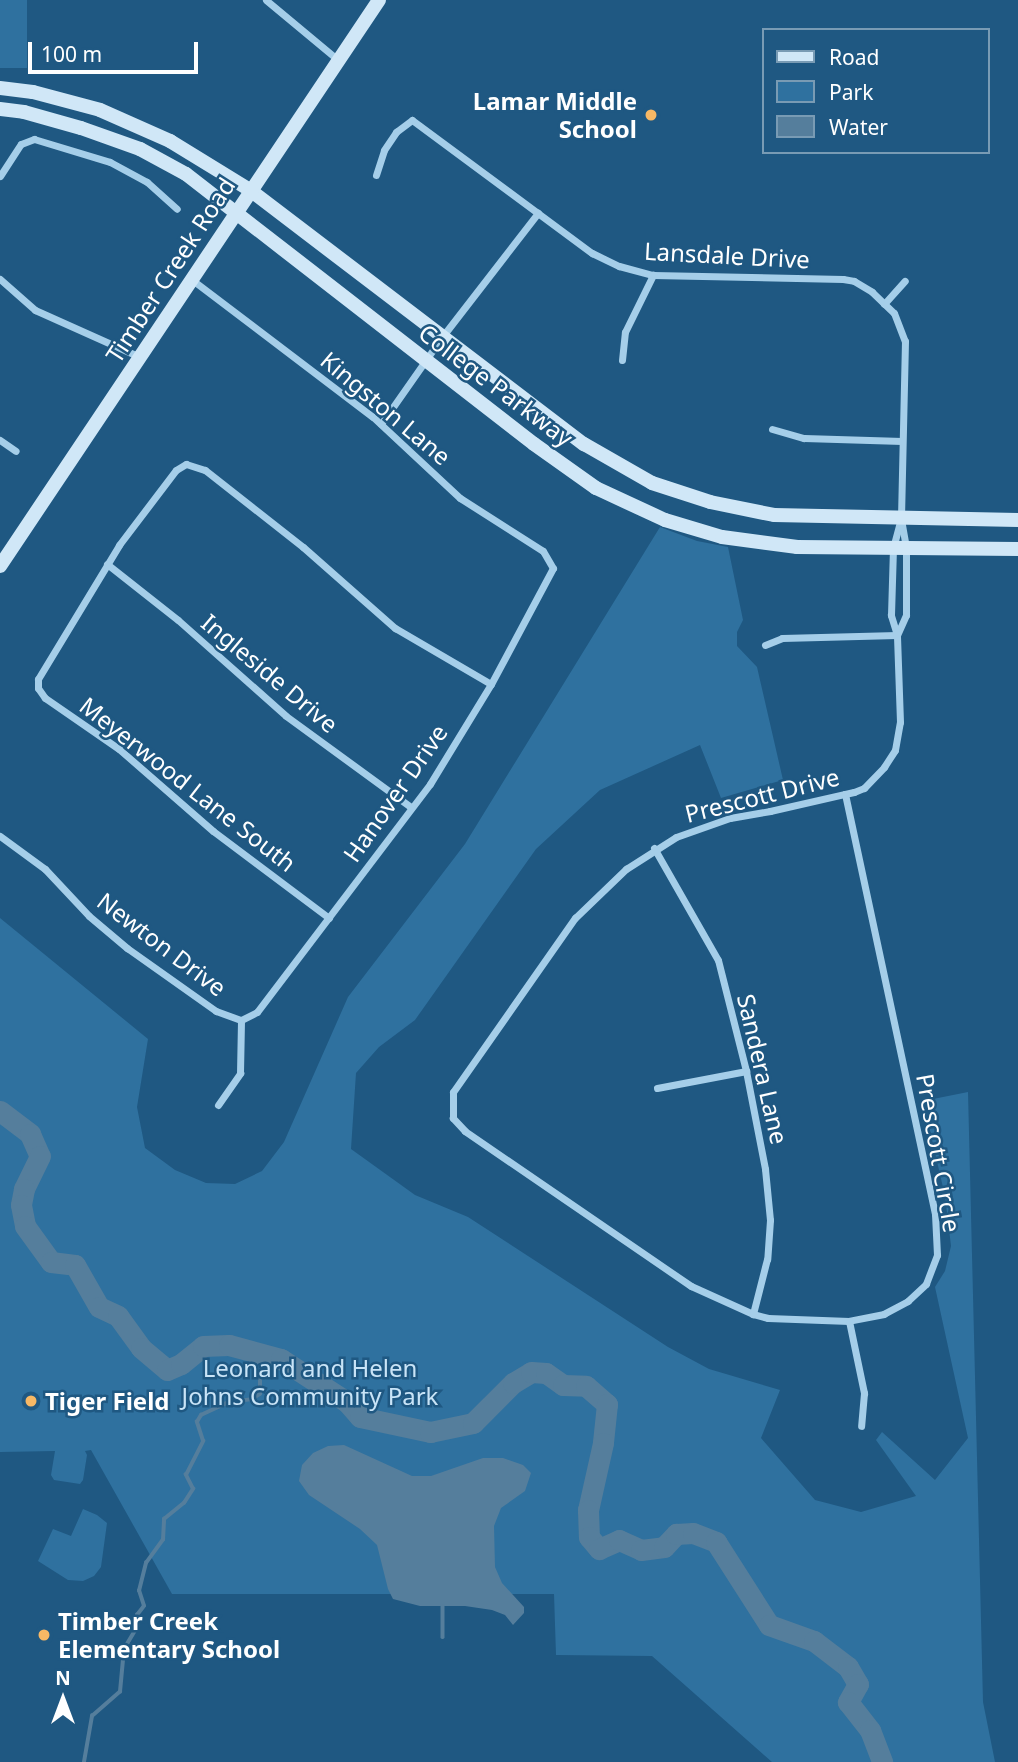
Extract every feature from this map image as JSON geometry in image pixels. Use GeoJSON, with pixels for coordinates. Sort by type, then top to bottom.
{"type":"FeatureCollection","features":[{"type":"Feature","properties":{"kind":"main road","name":"Timber Creek Road"},"geometry":{"type":"LineString","coordinates":[[0,565],[379,0]]}},
{"type":"Feature","properties":{"kind":"main road","name":"College Parkway"},"geometry":{"type":"LineString","coordinates":[[0,88],[33,92],[100,110],[170,141],[250,190],[584,444],[652,483],[710,502],[774,515],[1018,520]]}},
{"type":"Feature","properties":{"kind":"main road","name":"College Parkway"},"geometry":{"type":"LineString","coordinates":[[0,109],[58,121],[140,149],[186,174],[426,361],[596,488],[665,520],[722,537],[768,544],[1018,549]]}},
{"type":"Feature","properties":{"kind":"street"},"geometry":{"type":"LineString","coordinates":[[266,0],[338,61]]}},
{"type":"Feature","properties":{"kind":"street","name":"Lansdale Drive"},"geometry":{"type":"LineString","coordinates":[[376,175],[384,150],[396,131],[412,120],[592,253],[619,266],[653,275],[843,279],[862,286],[884,304],[898,321],[905,341],[901,519]]}},
{"type":"Feature","properties":{"kind":"street"},"geometry":{"type":"LineString","coordinates":[[0,176],[21,144],[34,139],[110,162],[147,182],[177,209]]}},
{"type":"Feature","properties":{"kind":"street"},"geometry":{"type":"LineString","coordinates":[[381,424],[442,337],[538,214]]}},
{"type":"Feature","properties":{"kind":"street"},"geometry":{"type":"LineString","coordinates":[[622,360],[625,332],[653,275]]}},
{"type":"Feature","properties":{"kind":"street"},"geometry":{"type":"LineString","coordinates":[[0,279],[3,290],[35,310],[67,327],[140,357]]}},
{"type":"Feature","properties":{"kind":"street","name":"Kingston Lane"},"geometry":{"type":"LineString","coordinates":[[191,279],[381,424],[460,498],[543,551],[552,568]]}},
{"type":"Feature","properties":{"kind":"street"},"geometry":{"type":"LineString","coordinates":[[884,304],[905,281]]}},
{"type":"Feature","properties":{"kind":"street"},"geometry":{"type":"LineString","coordinates":[[772,429],[804,438],[902,441]]}},
{"type":"Feature","properties":{"kind":"street"},"geometry":{"type":"LineString","coordinates":[[0,440],[16,451]]}},
{"type":"Feature","properties":{"kind":"street"},"geometry":{"type":"LineString","coordinates":[[107,564],[176,470],[186,464],[205,470],[303,547],[395,628],[491,684]]}},
{"type":"Feature","properties":{"kind":"street","name":"Prescott Drive"},"geometry":{"type":"LineString","coordinates":[[461,1126],[453,1118],[453,1091],[575,918],[610,882],[654,848],[730,818],[864,788],[884,767],[895,750],[900,722],[897,635],[891,615],[901,519]]}},
{"type":"Feature","properties":{"kind":"street","name":"Prescott Drive"},"geometry":{"type":"LineString","coordinates":[[897,635],[906,615],[900,548],[901,519]]}},
{"type":"Feature","properties":{"kind":"street","name":"Ingleside Drive"},"geometry":{"type":"LineString","coordinates":[[107,564],[188,629],[286,716],[411,807]]}},
{"type":"Feature","properties":{"kind":"street","name":"Meyerwood Lane South"},"geometry":{"type":"LineString","coordinates":[[107,564],[38,679],[38,688],[45,698],[119,749],[213,831],[329,918]]}},
{"type":"Feature","properties":{"kind":"street","name":"Hanover Drive"},"geometry":{"type":"LineString","coordinates":[[242,1020],[257,1012],[430,784],[491,684],[552,568]]}},
{"type":"Feature","properties":{"kind":"street"},"geometry":{"type":"LineString","coordinates":[[765,645],[782,638],[897,635]]}},
{"type":"Feature","properties":{"kind":"street","name":"Prescott Circle"},"geometry":{"type":"LineString","coordinates":[[461,1126],[691,1286],[752,1314],[800,1321],[849,1321],[897,1308],[926,1284],[935,1265],[937,1227],[845,794]]}},
{"type":"Feature","properties":{"kind":"street","name":"Newton Drive"},"geometry":{"type":"LineString","coordinates":[[0,836],[45,869],[89,916],[127,948],[216,1011],[242,1020]]}},
{"type":"Feature","properties":{"kind":"street","name":"Sandera Lane"},"geometry":{"type":"LineString","coordinates":[[654,848],[718,960],[746,1071],[765,1169],[770,1220],[767,1259],[752,1314]]}},
{"type":"Feature","properties":{"kind":"street"},"geometry":{"type":"LineString","coordinates":[[218,1105],[240,1073],[242,1020]]}},
{"type":"Feature","properties":{"kind":"street"},"geometry":{"type":"LineString","coordinates":[[657,1088],[746,1071]]}},
{"type":"Feature","properties":{"kind":"street"},"geometry":{"type":"LineString","coordinates":[[849,1321],[864,1394],[861,1426]]}},
{"type":"Feature","properties":{"kind":"green space"},"geometry":{"type":"Polygon","coordinates":[[[0,0],[27,0],[27,68],[0,68],[0,0]]]}},
{"type":"Feature","properties":{"kind":"green space","name":"Leonard and Helen Johns Community Park"},"geometry":{"type":"Polygon","coordinates":[[[660,527],[697,541],[728,547],[743,620],[737,632],[737,646],[757,667],[783,780],[721,798],[700,745],[600,790],[536,849],[415,1020],[379,1047],[356,1073],[351,1149],[415,1195],[468,1217],[668,1347],[709,1369],[780,1390],[761,1438],[815,1500],[861,1512],[916,1496],[876,1440],[882,1432],[935,1480],[968,1438],[935,1287],[945,1271],[951,1246],[945,1196],[923,1101],[968,1092],[983,1702],[995,1762],[772,1762],[652,1656],[556,1655],[554,1594],[172,1594],[91,1450],[85,1451],[87,1455],[80,1484],[54,1480],[51,1475],[55,1451],[0,1452],[0,918],[148,1039],[137,1107],[145,1148],[175,1170],[206,1183],[235,1184],[262,1171],[284,1142],[348,997],[465,844],[660,527]]]}},
{"type":"Feature","properties":{"kind":"green space"},"geometry":{"type":"Polygon","coordinates":[[[83,1509],[107,1523],[101,1567],[94,1576],[83,1581],[68,1580],[38,1561],[53,1529],[71,1536],[83,1509]]]}},
{"type":"Feature","properties":{"kind":"water"},"geometry":{"type":"Polygon","coordinates":[[[344,1445],[412,1476],[431,1476],[483,1458],[503,1458],[523,1465],[531,1473],[525,1491],[501,1508],[494,1526],[495,1567],[502,1583],[524,1607],[524,1613],[513,1625],[505,1615],[492,1610],[465,1606],[420,1606],[393,1599],[377,1545],[360,1529],[309,1495],[299,1481],[302,1465],[313,1453],[328,1446],[344,1445]]]}},
{"type":"Feature","properties":{"kind":"waterway"},"geometry":{"type":"LineString","coordinates":[[0,1111],[30,1134],[40,1156],[24,1189],[21,1205],[25,1226],[51,1262],[75,1265],[99,1307],[118,1316],[141,1348],[167,1370],[181,1364],[203,1346],[229,1345],[281,1359],[347,1402],[360,1417],[430,1432],[473,1423],[513,1383],[531,1372],[546,1373],[563,1385],[586,1386],[607,1404],[603,1443],[588,1510],[589,1537],[599,1549],[619,1540],[641,1550],[664,1547],[676,1534],[693,1533],[716,1542],[769,1625],[814,1641],[848,1667],[858,1684],[848,1702],[870,1730],[882,1762]]}},
{"type":"Feature","properties":{"kind":"waterway"},"geometry":{"type":"LineString","coordinates":[[84,1762],[92,1716],[120,1692],[124,1649],[138,1626],[137,1615],[144,1606],[139,1591],[146,1563],[163,1540],[164,1519],[184,1503],[193,1489],[186,1475],[203,1441],[197,1422],[201,1415],[229,1402],[252,1399],[260,1394],[260,1379],[281,1359]]}},
{"type":"Feature","properties":{"kind":"waterway"},"geometry":{"type":"LineString","coordinates":[[443,1606],[443,1637]]}},
{"type":"Feature","properties":{"kind":"place","name":"Lamar Middle School"},"geometry":{"type":"Point","coordinates":[651,115]}},
{"type":"Feature","properties":{"kind":"place","name":"Tiger Field"},"geometry":{"type":"Point","coordinates":[31,1401]}},
{"type":"Feature","properties":{"kind":"place","name":"Timber Creek Elementary School"},"geometry":{"type":"Point","coordinates":[44,1635]}}]}
